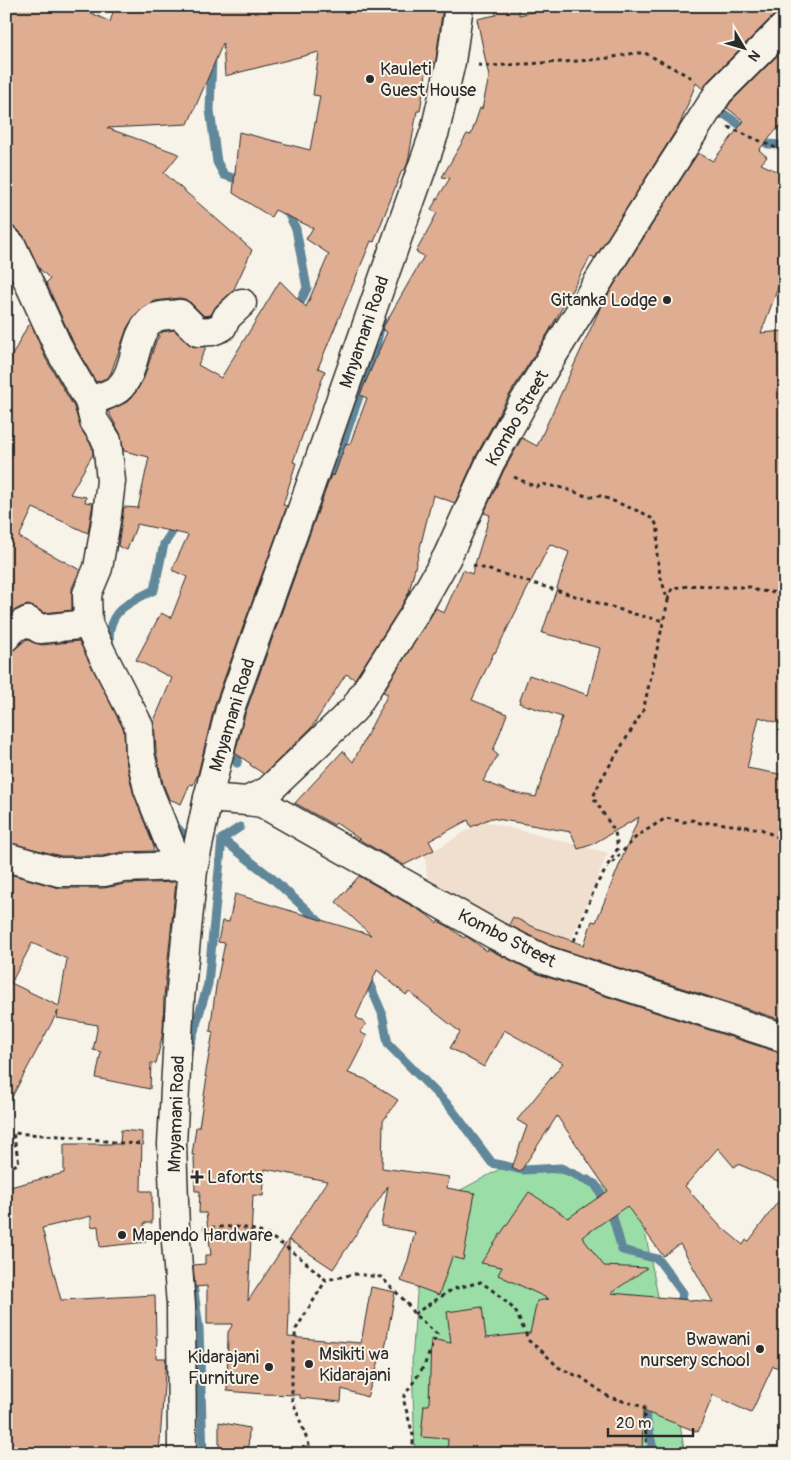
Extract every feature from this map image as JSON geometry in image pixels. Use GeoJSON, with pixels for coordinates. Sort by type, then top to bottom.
{"type":"FeatureCollection","features":[{"type":"Feature","properties":{"kind":"street","name":"Mnyamani Road"},"geometry":{"type":"LineString","coordinates":[[182,1454],[181,1306],[175,1230],[172,1144],[188,868],[208,798],[230,708],[308,494],[435,131],[451,62],[459,6]]}},
{"type":"Feature","properties":{"kind":"street","name":"Kombo Street"},"geometry":{"type":"LineString","coordinates":[[246,801],[268,791],[354,709],[414,615],[447,557],[490,463],[522,405],[624,240],[719,92],[785,26]]}},
{"type":"Feature","properties":{"kind":"street"},"geometry":{"type":"LineString","coordinates":[[6,240],[12,246],[60,351],[89,401],[94,421],[107,442],[110,482],[107,515],[98,568],[87,594],[88,624],[139,726],[140,753],[148,789],[173,852],[188,868]]}},
{"type":"Feature","properties":{"kind":"street"},"geometry":{"type":"LineString","coordinates":[[89,401],[116,390],[126,380],[142,335],[154,318],[180,314],[198,332],[212,331],[222,327],[226,317],[242,303]]}},
{"type":"Feature","properties":{"kind":"street"},"geometry":{"type":"LineString","coordinates":[[6,636],[14,628],[28,620],[40,629],[88,624]]}},
{"type":"Feature","properties":{"kind":"street","name":"Kombo Street"},"geometry":{"type":"LineString","coordinates":[[208,798],[262,803],[496,936],[545,960],[785,1038]]}},
{"type":"Feature","properties":{"kind":"street"},"geometry":{"type":"LineString","coordinates":[[6,857],[59,872],[104,872],[123,868],[188,868]]}},
{"type":"Feature","properties":{"kind":"path"},"geometry":{"type":"LineString","coordinates":[[451,62],[488,66],[608,58],[645,53],[719,92]]}},
{"type":"Feature","properties":{"kind":"path"},"geometry":{"type":"LineString","coordinates":[[696,128],[700,123],[725,126],[785,152]]}},
{"type":"Feature","properties":{"kind":"path"},"geometry":{"type":"LineString","coordinates":[[490,463],[536,487],[542,484],[563,488],[590,497],[601,496],[643,513],[654,520],[658,528],[657,550],[660,575],[668,601]]}},
{"type":"Feature","properties":{"kind":"path"},"geometry":{"type":"LineString","coordinates":[[447,557],[638,615],[664,621]]}},
{"type":"Feature","properties":{"kind":"path"},"geometry":{"type":"LineString","coordinates":[[562,966],[596,885],[618,848],[615,832],[593,797],[602,778],[643,710],[672,588],[697,585],[750,587],[758,591],[785,593]]}},
{"type":"Feature","properties":{"kind":"path"},"geometry":{"type":"LineString","coordinates":[[606,868],[637,836],[666,818],[684,822],[692,820],[703,824],[710,822],[761,829],[785,841]]}},
{"type":"Feature","properties":{"kind":"path"},"geometry":{"type":"LineString","coordinates":[[6,1170],[19,1162],[13,1133],[76,1137],[121,1143],[172,1144]]}},
{"type":"Feature","properties":{"kind":"path"},"geometry":{"type":"LineString","coordinates":[[175,1230],[231,1227],[257,1230],[272,1238],[309,1264],[326,1280]]}},
{"type":"Feature","properties":{"kind":"path"},"geometry":{"type":"LineString","coordinates":[[310,1454],[310,1448],[292,1399],[292,1358],[296,1330],[326,1280],[355,1274],[381,1277],[406,1302],[414,1314],[437,1334],[424,1366],[403,1398],[413,1435],[413,1454]]}},
{"type":"Feature","properties":{"kind":"path"},"geometry":{"type":"LineString","coordinates":[[414,1314],[453,1288],[481,1282],[515,1310],[529,1341],[558,1367],[578,1375],[610,1396],[644,1407],[647,1454]]}},
{"type":"Feature","properties":{"kind":"shaded area"},"geometry":{"type":"Polygon","coordinates":[[[483,821],[608,853],[564,957],[428,885],[425,856],[483,821]]]}},
{"type":"Feature","properties":{"kind":"green space"},"geometry":{"type":"Polygon","coordinates":[[[502,1168],[589,1176],[642,1217],[659,1301],[685,1454],[415,1454],[412,1362],[423,1210],[502,1168]]]}},
{"type":"Feature","properties":{"kind":"building"},"geometry":{"type":"Polygon","coordinates":[[[6,6],[77,6],[110,22],[115,6],[443,6],[436,59],[435,63],[428,61],[420,111],[417,111],[408,162],[405,170],[402,170],[374,242],[371,241],[318,368],[325,371],[293,462],[296,463],[283,505],[287,506],[215,704],[198,774],[193,785],[190,784],[181,804],[169,799],[163,784],[156,751],[154,721],[172,678],[136,660],[161,613],[171,618],[187,577],[172,570],[188,535],[137,524],[127,550],[118,546],[124,507],[138,508],[149,457],[124,451],[120,433],[108,411],[127,402],[136,392],[144,378],[156,341],[162,332],[174,330],[192,346],[206,347],[198,365],[221,378],[280,281],[306,307],[329,254],[306,239],[313,228],[275,210],[271,217],[233,193],[239,132],[310,150],[320,96],[313,95],[319,52],[225,76],[223,43],[188,124],[107,128],[179,154],[164,173],[252,250],[233,291],[216,306],[211,315],[204,316],[191,303],[179,298],[155,301],[142,308],[127,328],[111,373],[107,378],[96,382],[74,344],[46,283],[50,279],[39,268],[23,235],[17,229],[6,225],[6,6]]]}},
{"type":"Feature","properties":{"kind":"building"},"geometry":{"type":"Polygon","coordinates":[[[495,6],[519,6],[519,15],[560,6],[785,6],[785,11],[780,11],[774,15],[708,81],[703,89],[696,83],[680,124],[595,258],[591,256],[548,333],[508,397],[476,456],[455,503],[433,495],[409,592],[401,607],[355,679],[346,674],[312,727],[264,774],[235,753],[245,714],[331,475],[334,476],[346,443],[350,444],[367,398],[360,395],[387,332],[382,329],[424,256],[416,252],[437,213],[431,209],[450,178],[442,177],[467,134],[471,135],[480,108],[482,109],[489,77],[477,19],[496,15],[495,6]]]}},
{"type":"Feature","properties":{"kind":"building"},"geometry":{"type":"Polygon","coordinates":[[[785,48],[785,120],[759,150],[767,157],[761,164],[785,175],[785,269],[761,333],[785,331],[785,725],[759,717],[747,768],[785,775],[785,795],[780,818],[785,820],[785,1021],[551,946],[509,925],[513,917],[536,928],[584,945],[592,921],[596,922],[639,817],[591,845],[578,849],[571,832],[491,818],[471,827],[468,820],[429,841],[434,850],[404,865],[365,843],[336,823],[334,825],[295,803],[343,751],[353,762],[388,694],[383,692],[436,608],[444,613],[463,570],[472,574],[490,515],[484,513],[504,470],[522,438],[537,446],[601,306],[698,153],[713,161],[744,121],[727,108],[785,48]],[[550,544],[494,652],[472,700],[507,714],[493,751],[498,755],[483,781],[511,792],[536,797],[562,717],[519,703],[529,675],[588,695],[600,648],[542,633],[569,552],[550,544]]]}},
{"type":"Feature","properties":{"kind":"building"},"geometry":{"type":"Polygon","coordinates":[[[31,324],[46,359],[74,407],[81,429],[92,446],[93,454],[70,494],[86,497],[85,502],[93,503],[88,533],[33,508],[19,537],[80,570],[72,588],[72,610],[44,613],[28,605],[6,615],[6,367],[27,327],[31,324]]]}},
{"type":"Feature","properties":{"kind":"building"},"geometry":{"type":"Polygon","coordinates":[[[27,639],[42,645],[79,641],[124,730],[125,756],[133,792],[154,847],[153,851],[122,852],[102,856],[61,856],[6,842],[6,652],[11,652],[27,639]]]}},
{"type":"Feature","properties":{"kind":"building"},"geometry":{"type":"Polygon","coordinates":[[[6,873],[59,888],[104,888],[125,884],[176,882],[164,997],[163,1032],[156,1064],[151,1063],[150,1089],[96,1078],[101,1052],[93,1050],[98,1025],[57,1018],[58,1011],[6,1108],[6,873]],[[32,943],[11,983],[59,1006],[67,959],[32,943]]]}},
{"type":"Feature","properties":{"kind":"building"},"geometry":{"type":"Polygon","coordinates":[[[359,876],[426,914],[437,923],[438,921],[449,927],[464,938],[466,936],[487,951],[488,949],[538,974],[780,1053],[785,1053],[785,1184],[738,1164],[734,1167],[718,1148],[685,1186],[718,1224],[743,1245],[746,1240],[749,1241],[785,1192],[785,1370],[773,1366],[751,1413],[713,1395],[698,1432],[643,1411],[642,1454],[447,1454],[448,1439],[421,1437],[424,1405],[429,1405],[431,1339],[451,1343],[447,1312],[482,1307],[486,1338],[530,1333],[537,1301],[549,1299],[498,1275],[502,1267],[481,1263],[529,1192],[568,1218],[608,1191],[557,1116],[520,1172],[512,1168],[527,1126],[517,1120],[563,1063],[504,1030],[484,1067],[450,1048],[460,1032],[409,992],[406,995],[377,970],[356,1017],[366,1024],[360,1032],[367,1036],[348,1073],[365,1079],[398,1100],[383,1121],[382,1168],[449,1177],[447,1188],[475,1193],[463,1260],[452,1257],[439,1295],[401,1281],[415,1232],[381,1226],[388,1186],[333,1269],[289,1240],[288,1337],[361,1343],[371,1287],[395,1292],[385,1349],[383,1349],[367,1397],[342,1389],[341,1402],[300,1398],[300,1395],[227,1391],[228,1332],[233,1324],[207,1324],[207,1286],[195,1287],[193,1265],[205,1264],[205,1255],[211,1255],[206,1213],[199,1213],[200,1191],[195,1191],[194,1155],[192,1155],[196,1127],[199,1127],[207,1077],[205,1077],[213,1032],[210,1031],[216,986],[225,943],[218,942],[222,921],[229,922],[235,894],[371,935],[336,902],[359,876]],[[265,1169],[263,1196],[253,1195],[248,1301],[327,1181],[265,1169]],[[627,1206],[582,1237],[604,1266],[647,1268],[611,1293],[713,1302],[680,1244],[663,1256],[627,1206]]]}},
{"type":"Feature","properties":{"kind":"building"},"geometry":{"type":"Polygon","coordinates":[[[121,1130],[142,1132],[141,1191],[152,1191],[152,1223],[144,1223],[146,1242],[100,1247],[98,1226],[91,1227],[91,1216],[42,1228],[61,1300],[155,1295],[156,1358],[166,1358],[159,1454],[6,1454],[6,1188],[64,1173],[64,1144],[120,1144],[121,1130]]]}},
{"type":"Feature","properties":{"kind":"building"},"geometry":{"type":"Polygon","coordinates":[[[219,1422],[249,1428],[248,1454],[219,1454],[219,1422]]]}},
{"type":"Feature","properties":{"kind":"waterway"},"geometry":{"type":"LineString","coordinates":[[212,58],[210,110],[217,162],[224,175],[245,182]]}},
{"type":"Feature","properties":{"kind":"waterway"},"geometry":{"type":"LineString","coordinates":[[711,116],[724,114],[768,144],[780,145],[785,148]]}},
{"type":"Feature","properties":{"kind":"waterway"},"geometry":{"type":"LineString","coordinates":[[285,207],[296,229],[307,288],[296,311]]}},
{"type":"Feature","properties":{"kind":"waterway"},"geometry":{"type":"LineString","coordinates":[[328,486],[375,350],[382,320]]}},
{"type":"Feature","properties":{"kind":"waterway"},"geometry":{"type":"LineString","coordinates":[[483,449],[494,426],[505,411]]}},
{"type":"Feature","properties":{"kind":"waterway"},"geometry":{"type":"LineString","coordinates":[[110,647],[109,635],[111,625],[120,610],[154,590],[164,544],[178,523]]}},
{"type":"Feature","properties":{"kind":"waterway"},"geometry":{"type":"LineString","coordinates":[[259,676],[268,644],[295,576]]}},
{"type":"Feature","properties":{"kind":"waterway"},"geometry":{"type":"LineString","coordinates":[[237,763],[240,744]]}},
{"type":"Feature","properties":{"kind":"waterway"},"geometry":{"type":"LineString","coordinates":[[171,821],[185,836]]}},
{"type":"Feature","properties":{"kind":"waterway"},"geometry":{"type":"LineString","coordinates":[[222,839],[240,827]]}},
{"type":"Feature","properties":{"kind":"waterway"},"geometry":{"type":"LineString","coordinates":[[222,839],[272,878],[324,926]]}},
{"type":"Feature","properties":{"kind":"waterway"},"geometry":{"type":"LineString","coordinates":[[189,1048],[208,984],[222,839]]}},
{"type":"Feature","properties":{"kind":"waterway"},"geometry":{"type":"LineString","coordinates":[[366,976],[382,1013],[388,1044],[450,1107],[492,1163],[523,1170],[561,1168],[595,1184],[611,1210],[622,1250],[658,1259],[683,1293],[678,1310]]}},
{"type":"Feature","properties":{"kind":"waterway"},"geometry":{"type":"LineString","coordinates":[[191,1270],[199,1328],[203,1454]]}},
{"type":"Feature","properties":{"kind":"waterway"},"geometry":{"type":"LineString","coordinates":[[649,1401],[645,1412],[654,1454]]}},
{"type":"Feature","properties":{"kind":"place","name":"Kauleti Guest House"},"geometry":{"type":"Point","coordinates":[370,79]}},
{"type":"Feature","properties":{"kind":"place","name":"Gitanka Lodge"},"geometry":{"type":"Point","coordinates":[667,300]}},
{"type":"Feature","properties":{"kind":"place","name":"Laforts"},"geometry":{"type":"Point","coordinates":[197,1177]}},
{"type":"Feature","properties":{"kind":"place","name":"Mapendo Hardware"},"geometry":{"type":"Point","coordinates":[122,1235]}},
{"type":"Feature","properties":{"kind":"place","name":"Bwawani nursery school"},"geometry":{"type":"Point","coordinates":[760,1349]}},
{"type":"Feature","properties":{"kind":"place","name":"Msikiti wa Kidarajani"},"geometry":{"type":"Point","coordinates":[309,1364]}},
{"type":"Feature","properties":{"kind":"place","name":"Kidarajani Furniture"},"geometry":{"type":"Point","coordinates":[269,1367]}}]}
